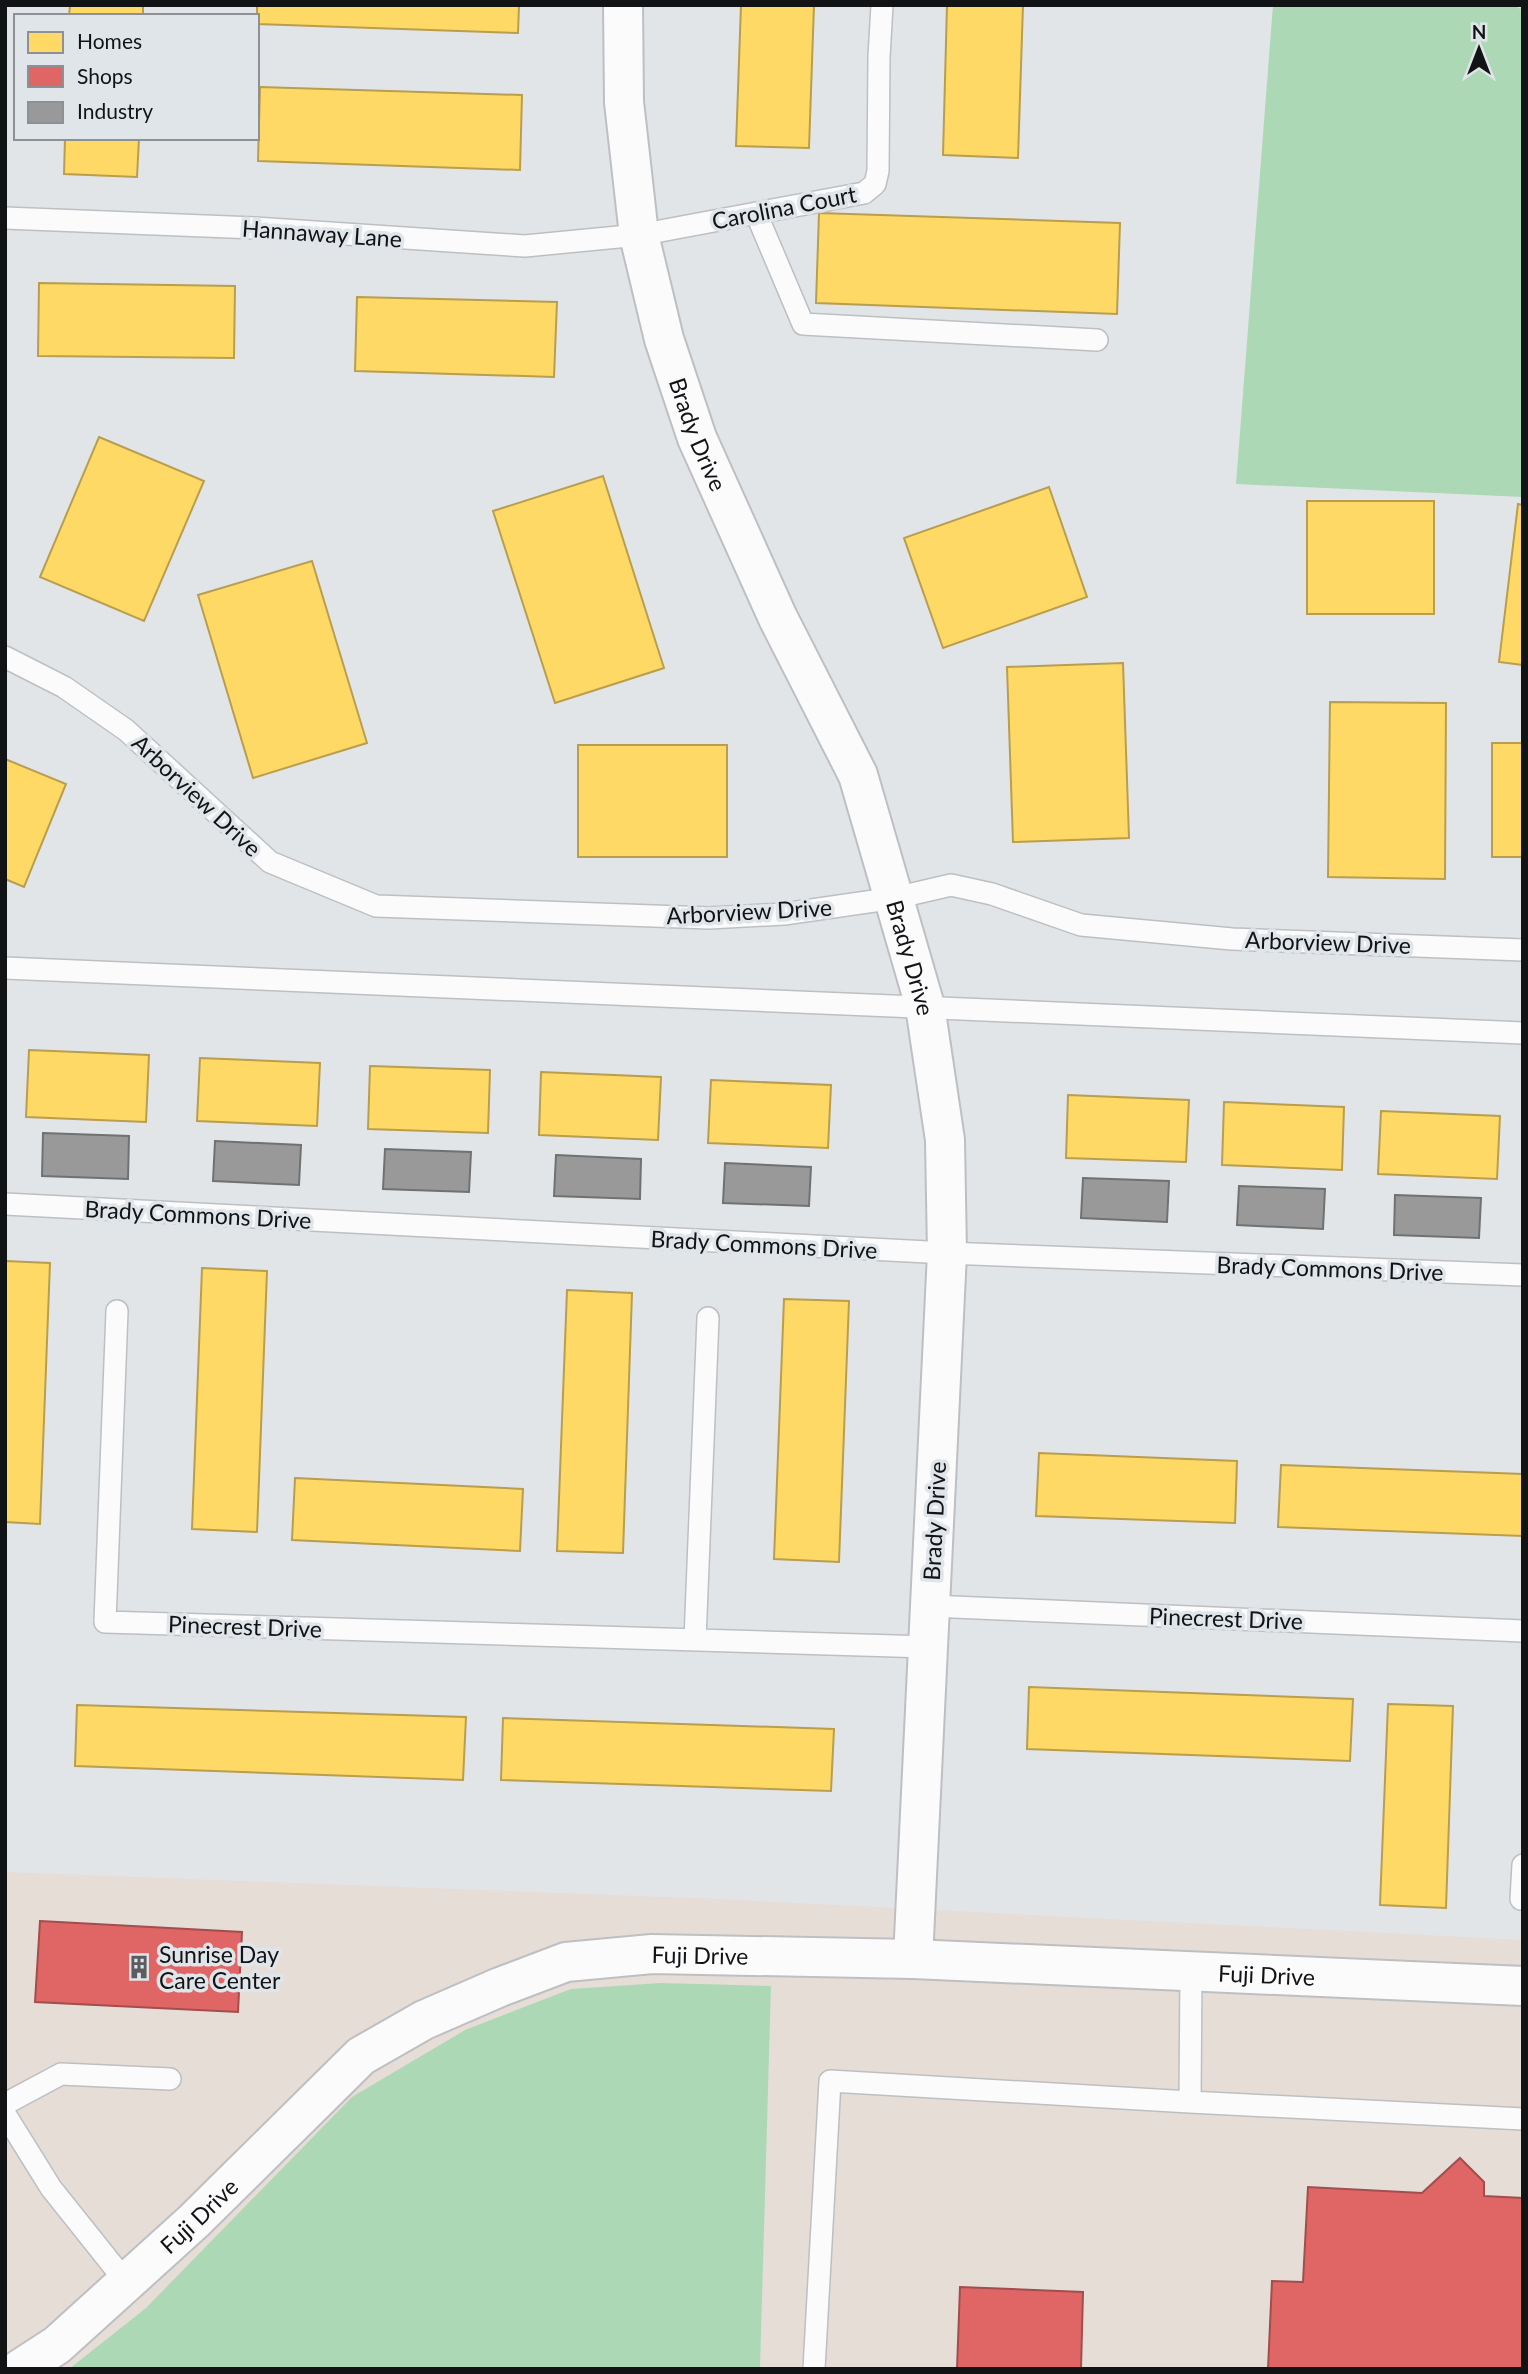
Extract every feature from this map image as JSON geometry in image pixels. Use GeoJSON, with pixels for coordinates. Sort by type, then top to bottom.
{"type":"FeatureCollection","features":[{"type":"Feature","properties":{"kind":"street","name":"Brady Drive"},"geometry":{"type":"LineString","coordinates":[[623,5],[624,102],[639,235],[664,339],[696,438],[778,618],[858,775],[925,1006],[945,1140],[947,1253],[913,1959]]}},
{"type":"Feature","properties":{"kind":"street","name":"Fuji Drive"},"geometry":{"type":"LineString","coordinates":[[20,2369],[57,2345],[194,2221],[361,2056],[424,2020],[566,1962],[652,1954],[913,1959],[1523,1986]]}},
{"type":"Feature","properties":{"kind":"lane","name":"Carolina Court"},"geometry":{"type":"LineString","coordinates":[[639,235],[864,193],[874,184],[878,171],[882,5]]}},
{"type":"Feature","properties":{"kind":"lane"},"geometry":{"type":"LineString","coordinates":[[756,213],[803,324],[1097,341]]}},
{"type":"Feature","properties":{"kind":"lane","name":"Hannaway Lane"},"geometry":{"type":"LineString","coordinates":[[5,218],[255,228],[525,246],[639,235]]}},
{"type":"Feature","properties":{"kind":"lane","name":"Arborview Drive"},"geometry":{"type":"LineString","coordinates":[[5,657],[64,687],[126,730],[270,862],[376,906],[709,918],[783,914],[895,898],[951,885],[992,894],[1081,926],[1232,939],[1523,950]]}},
{"type":"Feature","properties":{"kind":"lane"},"geometry":{"type":"LineString","coordinates":[[5,968],[1523,1033]]}},
{"type":"Feature","properties":{"kind":"lane","name":"Brady Commons Drive"},"geometry":{"type":"LineString","coordinates":[[5,1205],[947,1253],[1523,1275]]}},
{"type":"Feature","properties":{"kind":"lane","name":"Pinecrest Drive"},"geometry":{"type":"LineString","coordinates":[[117,1311],[104,1622],[928,1647]]}},
{"type":"Feature","properties":{"kind":"lane"},"geometry":{"type":"LineString","coordinates":[[695,1640],[708,1318]]}},
{"type":"Feature","properties":{"kind":"lane","name":"Pinecrest Drive"},"geometry":{"type":"LineString","coordinates":[[930,1606],[1523,1631]]}},
{"type":"Feature","properties":{"kind":"lane"},"geometry":{"type":"LineString","coordinates":[[1521,1899],[1523,1866]]}},
{"type":"Feature","properties":{"kind":"lane"},"geometry":{"type":"LineString","coordinates":[[1190,2102],[1191,1971]]}},
{"type":"Feature","properties":{"kind":"lane"},"geometry":{"type":"LineString","coordinates":[[5,2104],[61,2074],[170,2079]]}},
{"type":"Feature","properties":{"kind":"lane"},"geometry":{"type":"LineString","coordinates":[[814,2369],[830,2081],[1523,2119]]}},
{"type":"Feature","properties":{"kind":"lane"},"geometry":{"type":"LineString","coordinates":[[5,2114],[51,2188],[126,2282]]}},
{"type":"Feature","properties":{"kind":"lane"},"geometry":{"type":"LineString","coordinates":[[5,2358],[11,2369]]}},
{"type":"Feature","properties":{"kind":"shaded area"},"geometry":{"type":"Polygon","coordinates":[[[5,1872],[718,1899],[1523,1940],[1523,2369],[760,2369],[771,1986],[146,2308],[69,2369],[5,2369],[5,1872]]]}},
{"type":"Feature","properties":{"kind":"green space"},"geometry":{"type":"Polygon","coordinates":[[[1273,5],[1518,5],[1518,8],[1523,9],[1523,497],[1236,484],[1273,5]]]}},
{"type":"Feature","properties":{"kind":"green space"},"geometry":{"type":"Polygon","coordinates":[[[661,1983],[771,1986],[760,2369],[69,2369],[146,2308],[352,2097],[465,2030],[571,1989],[661,1983]]]}},
{"type":"Feature","properties":{"kind":"building: Homes"},"geometry":{"type":"Polygon","coordinates":[[[70,5],[143,5],[143,14],[69,14],[70,5]]]}},
{"type":"Feature","properties":{"kind":"building: Homes"},"geometry":{"type":"Polygon","coordinates":[[[257,5],[519,5],[518,33],[259,24],[257,5]]]}},
{"type":"Feature","properties":{"kind":"building: Homes"},"geometry":{"type":"Polygon","coordinates":[[[741,5],[814,5],[809,148],[736,146],[741,5]]]}},
{"type":"Feature","properties":{"kind":"building: Homes"},"geometry":{"type":"Polygon","coordinates":[[[947,5],[1023,5],[1018,158],[943,155],[947,5]]]}},
{"type":"Feature","properties":{"kind":"building: Homes"},"geometry":{"type":"Polygon","coordinates":[[[260,87],[522,95],[520,170],[258,161],[260,87]]]}},
{"type":"Feature","properties":{"kind":"building: Homes"},"geometry":{"type":"Polygon","coordinates":[[[65,140],[139,140],[137,177],[64,174],[65,140]]]}},
{"type":"Feature","properties":{"kind":"building: Homes"},"geometry":{"type":"Polygon","coordinates":[[[819,213],[1120,223],[1117,314],[816,303],[819,213]]]}},
{"type":"Feature","properties":{"kind":"building: Homes"},"geometry":{"type":"Polygon","coordinates":[[[39,283],[235,286],[234,358],[38,356],[39,283]]]}},
{"type":"Feature","properties":{"kind":"building: Homes"},"geometry":{"type":"Polygon","coordinates":[[[357,297],[557,302],[554,377],[355,371],[357,297]]]}},
{"type":"Feature","properties":{"kind":"building: Homes"},"geometry":{"type":"Polygon","coordinates":[[[99,437],[204,481],[144,621],[40,577],[99,437]]]}},
{"type":"Feature","properties":{"kind":"building: Homes"},"geometry":{"type":"Polygon","coordinates":[[[603,476],[664,668],[555,703],[493,511],[603,476]]]}},
{"type":"Feature","properties":{"kind":"building: Homes"},"geometry":{"type":"Polygon","coordinates":[[[1049,487],[1087,597],[943,648],[904,538],[1049,487]]]}},
{"type":"Feature","properties":{"kind":"building: Homes"},"geometry":{"type":"Polygon","coordinates":[[[1307,501],[1434,501],[1434,614],[1307,614],[1307,501]]]}},
{"type":"Feature","properties":{"kind":"building: Homes"},"geometry":{"type":"Polygon","coordinates":[[[1518,504],[1523,505],[1523,665],[1499,662],[1518,504]]]}},
{"type":"Feature","properties":{"kind":"building: Homes"},"geometry":{"type":"Polygon","coordinates":[[[312,561],[367,743],[253,778],[198,595],[312,561]]]}},
{"type":"Feature","properties":{"kind":"building: Homes"},"geometry":{"type":"Polygon","coordinates":[[[1123,663],[1129,838],[1013,842],[1007,667],[1123,663]]]}},
{"type":"Feature","properties":{"kind":"building: Homes"},"geometry":{"type":"Polygon","coordinates":[[[1330,702],[1446,703],[1445,879],[1328,877],[1330,702]]]}},
{"type":"Feature","properties":{"kind":"building: Homes"},"geometry":{"type":"Polygon","coordinates":[[[1492,743],[1523,743],[1523,857],[1492,857],[1492,743]]]}},
{"type":"Feature","properties":{"kind":"building: Homes"},"geometry":{"type":"Polygon","coordinates":[[[578,745],[727,745],[727,857],[578,857],[578,745]]]}},
{"type":"Feature","properties":{"kind":"building: Homes"},"geometry":{"type":"Polygon","coordinates":[[[5,759],[66,784],[24,887],[5,879],[5,759]]]}},
{"type":"Feature","properties":{"kind":"building: Homes"},"geometry":{"type":"Polygon","coordinates":[[[29,1050],[149,1055],[146,1122],[26,1117],[29,1050]]]}},
{"type":"Feature","properties":{"kind":"building: Homes"},"geometry":{"type":"Polygon","coordinates":[[[200,1058],[320,1063],[317,1126],[197,1121],[200,1058]]]}},
{"type":"Feature","properties":{"kind":"building: Homes"},"geometry":{"type":"Polygon","coordinates":[[[370,1066],[490,1070],[488,1133],[368,1129],[370,1066]]]}},
{"type":"Feature","properties":{"kind":"building: Homes"},"geometry":{"type":"Polygon","coordinates":[[[541,1072],[661,1077],[658,1140],[539,1135],[541,1072]]]}},
{"type":"Feature","properties":{"kind":"building: Homes"},"geometry":{"type":"Polygon","coordinates":[[[711,1080],[831,1085],[828,1148],[708,1143],[711,1080]]]}},
{"type":"Feature","properties":{"kind":"building: Homes"},"geometry":{"type":"Polygon","coordinates":[[[1068,1095],[1189,1100],[1186,1162],[1066,1158],[1068,1095]]]}},
{"type":"Feature","properties":{"kind":"building: Homes"},"geometry":{"type":"Polygon","coordinates":[[[1224,1102],[1344,1107],[1342,1170],[1222,1165],[1224,1102]]]}},
{"type":"Feature","properties":{"kind":"building: Homes"},"geometry":{"type":"Polygon","coordinates":[[[1381,1111],[1500,1116],[1497,1179],[1378,1174],[1381,1111]]]}},
{"type":"Feature","properties":{"kind":"building: Homes"},"geometry":{"type":"Polygon","coordinates":[[[5,1261],[50,1263],[40,1524],[5,1522],[5,1261]]]}},
{"type":"Feature","properties":{"kind":"building: Homes"},"geometry":{"type":"Polygon","coordinates":[[[202,1268],[267,1271],[257,1532],[192,1529],[202,1268]]]}},
{"type":"Feature","properties":{"kind":"building: Homes"},"geometry":{"type":"Polygon","coordinates":[[[567,1290],[632,1293],[623,1553],[557,1551],[567,1290]]]}},
{"type":"Feature","properties":{"kind":"building: Homes"},"geometry":{"type":"Polygon","coordinates":[[[784,1299],[849,1301],[839,1562],[774,1559],[784,1299]]]}},
{"type":"Feature","properties":{"kind":"building: Homes"},"geometry":{"type":"Polygon","coordinates":[[[1039,1453],[1237,1461],[1235,1523],[1036,1516],[1039,1453]]]}},
{"type":"Feature","properties":{"kind":"building: Homes"},"geometry":{"type":"Polygon","coordinates":[[[1281,1465],[1523,1474],[1523,1536],[1278,1527],[1281,1465]]]}},
{"type":"Feature","properties":{"kind":"building: Homes"},"geometry":{"type":"Polygon","coordinates":[[[295,1478],[523,1489],[520,1551],[292,1540],[295,1478]]]}},
{"type":"Feature","properties":{"kind":"building: Homes"},"geometry":{"type":"Polygon","coordinates":[[[1029,1687],[1353,1699],[1350,1761],[1027,1749],[1029,1687]]]}},
{"type":"Feature","properties":{"kind":"building: Homes"},"geometry":{"type":"Polygon","coordinates":[[[1388,1704],[1453,1706],[1446,1908],[1380,1905],[1388,1704]]]}},
{"type":"Feature","properties":{"kind":"building: Homes"},"geometry":{"type":"Polygon","coordinates":[[[77,1705],[466,1717],[463,1780],[75,1766],[77,1705]]]}},
{"type":"Feature","properties":{"kind":"building: Homes"},"geometry":{"type":"Polygon","coordinates":[[[503,1718],[834,1729],[831,1791],[501,1780],[503,1718]]]}},
{"type":"Feature","properties":{"kind":"building: Shops","name":"Sunrise Day Care Center"},"geometry":{"type":"Polygon","coordinates":[[[40,1921],[242,1932],[238,2012],[35,2002],[40,1921]]]}},
{"type":"Feature","properties":{"kind":"building: Shops"},"geometry":{"type":"Polygon","coordinates":[[[1460,2158],[1484,2182],[1484,2196],[1523,2198],[1523,2369],[1268,2369],[1272,2281],[1303,2282],[1308,2187],[1422,2193],[1460,2158]]]}},
{"type":"Feature","properties":{"kind":"building: Shops"},"geometry":{"type":"Polygon","coordinates":[[[960,2287],[1083,2292],[1081,2369],[957,2369],[960,2287]]]}},
{"type":"Feature","properties":{"kind":"building: Industry"},"geometry":{"type":"Polygon","coordinates":[[[43,1133],[129,1136],[128,1179],[42,1176],[43,1133]]]}},
{"type":"Feature","properties":{"kind":"building: Industry"},"geometry":{"type":"Polygon","coordinates":[[[215,1141],[301,1145],[299,1185],[213,1181],[215,1141]]]}},
{"type":"Feature","properties":{"kind":"building: Industry"},"geometry":{"type":"Polygon","coordinates":[[[385,1149],[471,1152],[469,1192],[383,1189],[385,1149]]]}},
{"type":"Feature","properties":{"kind":"building: Industry"},"geometry":{"type":"Polygon","coordinates":[[[556,1155],[641,1159],[640,1199],[554,1196],[556,1155]]]}},
{"type":"Feature","properties":{"kind":"building: Industry"},"geometry":{"type":"Polygon","coordinates":[[[725,1163],[811,1167],[809,1206],[723,1203],[725,1163]]]}},
{"type":"Feature","properties":{"kind":"building: Industry"},"geometry":{"type":"Polygon","coordinates":[[[1083,1178],[1169,1181],[1167,1222],[1081,1218],[1083,1178]]]}},
{"type":"Feature","properties":{"kind":"building: Industry"},"geometry":{"type":"Polygon","coordinates":[[[1239,1186],[1325,1189],[1323,1229],[1237,1225],[1239,1186]]]}},
{"type":"Feature","properties":{"kind":"building: Industry"},"geometry":{"type":"Polygon","coordinates":[[[1395,1195],[1481,1198],[1479,1238],[1394,1235],[1395,1195]]]}},
{"type":"Feature","properties":{"kind":"place","name":"Sunrise Day Care Center"},"geometry":{"type":"Point","coordinates":[139,1967]}}]}
